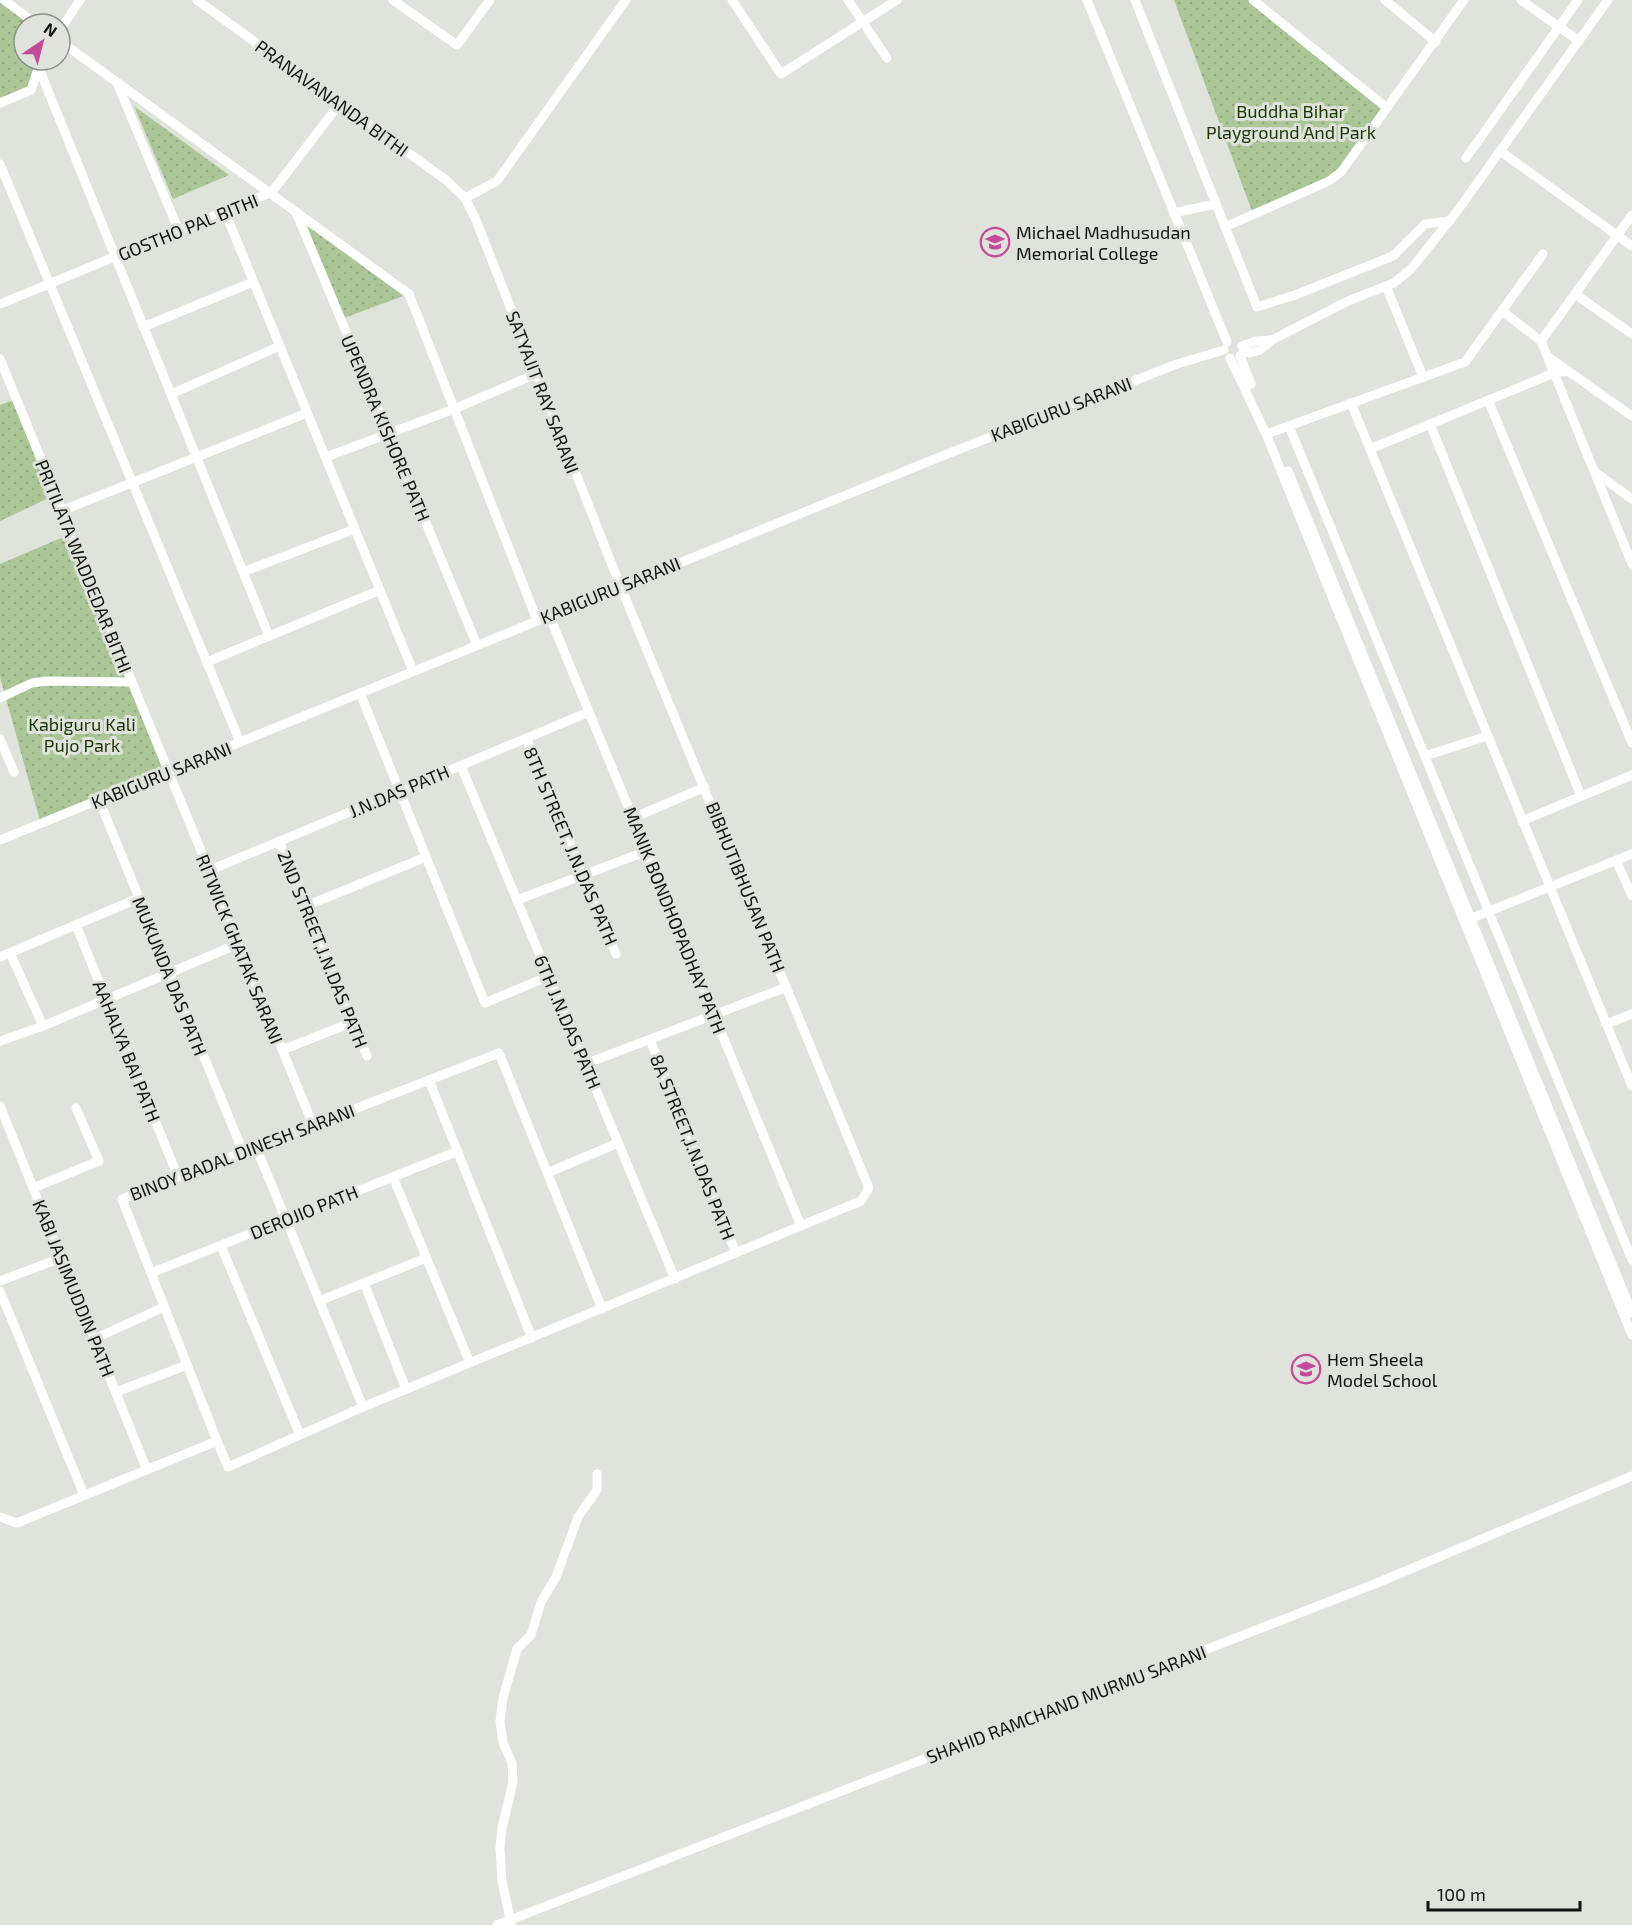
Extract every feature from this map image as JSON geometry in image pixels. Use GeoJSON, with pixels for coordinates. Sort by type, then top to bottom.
{"type":"FeatureCollection","features":[{"type":"Feature","properties":{"kind":"street"},"geometry":{"type":"LineString","coordinates":[[4,0],[20,12]]}},
{"type":"Feature","properties":{"kind":"street","name":"PRANAVANANDA BITHI"},"geometry":{"type":"LineString","coordinates":[[197,0],[446,180],[465,198]]}},
{"type":"Feature","properties":{"kind":"street"},"geometry":{"type":"LineString","coordinates":[[393,0],[457,45],[490,0]]}},
{"type":"Feature","properties":{"kind":"street"},"geometry":{"type":"LineString","coordinates":[[465,198],[497,181],[626,0]]}},
{"type":"Feature","properties":{"kind":"street"},"geometry":{"type":"LineString","coordinates":[[732,0],[781,74],[897,0]]}},
{"type":"Feature","properties":{"kind":"street"},"geometry":{"type":"LineString","coordinates":[[848,0],[887,58]]}},
{"type":"Feature","properties":{"kind":"street"},"geometry":{"type":"LineString","coordinates":[[1087,0],[1173,213],[1233,350],[1632,1313]]}},
{"type":"Feature","properties":{"kind":"street"},"geometry":{"type":"LineString","coordinates":[[1135,0],[1257,307],[1295,295],[1393,256],[1425,224],[1450,220]]}},
{"type":"Feature","properties":{"kind":"street"},"geometry":{"type":"LineString","coordinates":[[1254,0],[1387,108]]}},
{"type":"Feature","properties":{"kind":"street"},"geometry":{"type":"LineString","coordinates":[[1385,0],[1436,42]]}},
{"type":"Feature","properties":{"kind":"street"},"geometry":{"type":"LineString","coordinates":[[1225,227],[1329,181],[1341,172],[1464,0]]}},
{"type":"Feature","properties":{"kind":"street"},"geometry":{"type":"LineString","coordinates":[[1521,0],[1579,41]]}},
{"type":"Feature","properties":{"kind":"street"},"geometry":{"type":"LineString","coordinates":[[1466,158],[1578,0]]}},
{"type":"Feature","properties":{"kind":"street","name":"KABIGURU SARANI"},"geometry":{"type":"LineString","coordinates":[[0,840],[620,585],[942,456],[1200,357],[1215,358],[1233,350],[1250,353],[1260,350],[1272,340],[1348,302],[1386,286],[1412,269],[1450,220],[1608,0]]}},
{"type":"Feature","properties":{"kind":"street"},"geometry":{"type":"LineString","coordinates":[[72,50],[272,192],[409,294],[537,620]]}},
{"type":"Feature","properties":{"kind":"street"},"geometry":{"type":"LineString","coordinates":[[0,103],[31,90],[36,72]]}},
{"type":"Feature","properties":{"kind":"street"},"geometry":{"type":"LineString","coordinates":[[43,72],[269,636]]}},
{"type":"Feature","properties":{"kind":"street"},"geometry":{"type":"LineString","coordinates":[[117,83],[179,231]]}},
{"type":"Feature","properties":{"kind":"street","name":"GOSTHO PAL BITHI"},"geometry":{"type":"LineString","coordinates":[[0,304],[272,192],[340,103]]}},
{"type":"Feature","properties":{"kind":"street"},"geometry":{"type":"LineString","coordinates":[[1500,151],[1632,246]]}},
{"type":"Feature","properties":{"kind":"street"},"geometry":{"type":"LineString","coordinates":[[0,164],[240,742]]}},
{"type":"Feature","properties":{"kind":"street","name":"SATYAJIT RAY SARANI"},"geometry":{"type":"LineString","coordinates":[[465,198],[476,220],[620,585]]}},
{"type":"Feature","properties":{"kind":"street"},"geometry":{"type":"LineString","coordinates":[[1173,213],[1216,204]]}},
{"type":"Feature","properties":{"kind":"street","name":"UPENDRA KISHORE PATH"},"geometry":{"type":"LineString","coordinates":[[296,210],[477,645]]}},
{"type":"Feature","properties":{"kind":"street"},"geometry":{"type":"LineString","coordinates":[[225,212],[413,671]]}},
{"type":"Feature","properties":{"kind":"street"},"geometry":{"type":"LineString","coordinates":[[1541,341],[1632,215]]}},
{"type":"Feature","properties":{"kind":"street"},"geometry":{"type":"LineString","coordinates":[[1272,432],[1465,362],[1543,254]]}},
{"type":"Feature","properties":{"kind":"street"},"geometry":{"type":"LineString","coordinates":[[143,327],[253,282]]}},
{"type":"Feature","properties":{"kind":"street"},"geometry":{"type":"LineString","coordinates":[[1386,286],[1423,377]]}},
{"type":"Feature","properties":{"kind":"street"},"geometry":{"type":"LineString","coordinates":[[1575,294],[1632,334]]}},
{"type":"Feature","properties":{"kind":"street"},"geometry":{"type":"LineString","coordinates":[[1502,311],[1541,341],[1632,564]]}},
{"type":"Feature","properties":{"kind":"street"},"geometry":{"type":"LineString","coordinates":[[171,394],[280,346]]}},
{"type":"Feature","properties":{"kind":"street"},"geometry":{"type":"LineString","coordinates":[[1233,350],[1272,432],[1632,1335]]}},
{"type":"Feature","properties":{"kind":"street"},"geometry":{"type":"LineString","coordinates":[[1548,357],[1632,416]]}},
{"type":"Feature","properties":{"kind":"street","name":"PRITILATA WADDEDAR BITHI"},"geometry":{"type":"LineString","coordinates":[[0,359],[168,772]]}},
{"type":"Feature","properties":{"kind":"street"},"geometry":{"type":"LineString","coordinates":[[1370,449],[1554,373],[1568,371]]}},
{"type":"Feature","properties":{"kind":"street"},"geometry":{"type":"LineString","coordinates":[[326,457],[454,409],[536,374]]}},
{"type":"Feature","properties":{"kind":"street"},"geometry":{"type":"LineString","coordinates":[[1488,400],[1632,743]]}},
{"type":"Feature","properties":{"kind":"street"},"geometry":{"type":"LineString","coordinates":[[1351,403],[1632,1086]]}},
{"type":"Feature","properties":{"kind":"street"},"geometry":{"type":"LineString","coordinates":[[61,511],[307,413]]}},
{"type":"Feature","properties":{"kind":"street"},"geometry":{"type":"LineString","coordinates":[[1430,424],[1581,796]]}},
{"type":"Feature","properties":{"kind":"street"},"geometry":{"type":"LineString","coordinates":[[1289,426],[1632,1260]]}},
{"type":"Feature","properties":{"kind":"street"},"geometry":{"type":"LineString","coordinates":[[1595,472],[1632,499]]}},
{"type":"Feature","properties":{"kind":"street"},"geometry":{"type":"LineString","coordinates":[[243,572],[355,529]]}},
{"type":"Feature","properties":{"kind":"street","name":"BIBHUTIBHUSAN PATH"},"geometry":{"type":"LineString","coordinates":[[620,585],[869,1188],[861,1201],[801,1226]]}},
{"type":"Feature","properties":{"kind":"street"},"geometry":{"type":"LineString","coordinates":[[207,662],[380,590]]}},
{"type":"Feature","properties":{"kind":"street","name":"MANIK BONDHOPADHAY PATH"},"geometry":{"type":"LineString","coordinates":[[549,615],[801,1226]]}},
{"type":"Feature","properties":{"kind":"street"},"geometry":{"type":"LineString","coordinates":[[0,698],[32,683],[46,681],[131,682]]}},
{"type":"Feature","properties":{"kind":"street"},"geometry":{"type":"LineString","coordinates":[[360,693],[485,1003],[549,976]]}},
{"type":"Feature","properties":{"kind":"street","name":"J.N.DAS PATH"},"geometry":{"type":"LineString","coordinates":[[208,871],[589,712]]}},
{"type":"Feature","properties":{"kind":"street"},"geometry":{"type":"LineString","coordinates":[[1425,756],[1487,736]]}},
{"type":"Feature","properties":{"kind":"street","name":"8TH STREET, J.N.DAS PATH"},"geometry":{"type":"LineString","coordinates":[[526,738],[616,954]]}},
{"type":"Feature","properties":{"kind":"street"},"geometry":{"type":"LineString","coordinates":[[0,739],[14,772]]}},
{"type":"Feature","properties":{"kind":"street","name":"6TH J.N.DAS PATH"},"geometry":{"type":"LineString","coordinates":[[461,766],[675,1279]]}},
{"type":"Feature","properties":{"kind":"street","name":"RITWICK GHATAK SARANI"},"geometry":{"type":"LineString","coordinates":[[168,772],[313,1125]]}},
{"type":"Feature","properties":{"kind":"street"},"geometry":{"type":"LineString","coordinates":[[1522,821],[1632,775]]}},
{"type":"Feature","properties":{"kind":"street"},"geometry":{"type":"LineString","coordinates":[[633,818],[705,787]]}},
{"type":"Feature","properties":{"kind":"street","name":"MUKUNDA DAS PATH"},"geometry":{"type":"LineString","coordinates":[[99,800],[243,1152]]}},
{"type":"Feature","properties":{"kind":"street","name":"2ND STREET,J.N.DAS PATH"},"geometry":{"type":"LineString","coordinates":[[279,841],[367,1056]]}},
{"type":"Feature","properties":{"kind":"street"},"geometry":{"type":"LineString","coordinates":[[517,900],[647,851]]}},
{"type":"Feature","properties":{"kind":"street"},"geometry":{"type":"LineString","coordinates":[[1468,919],[1632,854]]}},
{"type":"Feature","properties":{"kind":"street"},"geometry":{"type":"LineString","coordinates":[[306,906],[426,857]]}},
{"type":"Feature","properties":{"kind":"street"},"geometry":{"type":"LineString","coordinates":[[1616,860],[1632,896]]}},
{"type":"Feature","properties":{"kind":"street"},"geometry":{"type":"LineString","coordinates":[[0,957],[139,898]]}},
{"type":"Feature","properties":{"kind":"street","name":"AAHALYA BAI PATH"},"geometry":{"type":"LineString","coordinates":[[76,925],[178,1177]]}},
{"type":"Feature","properties":{"kind":"street"},"geometry":{"type":"LineString","coordinates":[[0,1041],[44,1026],[238,944]]}},
{"type":"Feature","properties":{"kind":"street"},"geometry":{"type":"LineString","coordinates":[[10,952],[44,1026]]}},
{"type":"Feature","properties":{"kind":"street"},"geometry":{"type":"LineString","coordinates":[[585,1065],[787,987]]}},
{"type":"Feature","properties":{"kind":"street"},"geometry":{"type":"LineString","coordinates":[[1606,1024],[1632,1014]]}},
{"type":"Feature","properties":{"kind":"street"},"geometry":{"type":"LineString","coordinates":[[282,1050],[353,1022]]}},
{"type":"Feature","properties":{"kind":"street","name":"8A STREET,J.N.DAS PATH"},"geometry":{"type":"LineString","coordinates":[[650,1040],[736,1253]]}},
{"type":"Feature","properties":{"kind":"street","name":"BINOY BADAL DINESH SARANI"},"geometry":{"type":"LineString","coordinates":[[300,1435],[228,1467],[122,1199],[499,1053],[602,1309]]}},
{"type":"Feature","properties":{"kind":"street"},"geometry":{"type":"LineString","coordinates":[[429,1080],[532,1338]]}},
{"type":"Feature","properties":{"kind":"street","name":"KABI JASIMUDDIN PATH"},"geometry":{"type":"LineString","coordinates":[[0,1106],[147,1470]]}},
{"type":"Feature","properties":{"kind":"street"},"geometry":{"type":"LineString","coordinates":[[33,1188],[99,1161],[76,1108]]}},
{"type":"Feature","properties":{"kind":"street"},"geometry":{"type":"LineString","coordinates":[[547,1173],[618,1143]]}},
{"type":"Feature","properties":{"kind":"street"},"geometry":{"type":"LineString","coordinates":[[256,1147],[363,1407]]}},
{"type":"Feature","properties":{"kind":"street","name":"DEROJIO PATH"},"geometry":{"type":"LineString","coordinates":[[151,1273],[458,1151]]}},
{"type":"Feature","properties":{"kind":"street"},"geometry":{"type":"LineString","coordinates":[[393,1177],[470,1363]]}},
{"type":"Feature","properties":{"kind":"street"},"geometry":{"type":"LineString","coordinates":[[221,1245],[300,1435],[801,1226]]}},
{"type":"Feature","properties":{"kind":"street"},"geometry":{"type":"LineString","coordinates":[[0,1281],[62,1258]]}},
{"type":"Feature","properties":{"kind":"street"},"geometry":{"type":"LineString","coordinates":[[319,1301],[426,1258]]}},
{"type":"Feature","properties":{"kind":"street"},"geometry":{"type":"LineString","coordinates":[[364,1283],[406,1389]]}},
{"type":"Feature","properties":{"kind":"street"},"geometry":{"type":"LineString","coordinates":[[0,1291],[84,1496]]}},
{"type":"Feature","properties":{"kind":"street"},"geometry":{"type":"LineString","coordinates":[[94,1339],[164,1307]]}},
{"type":"Feature","properties":{"kind":"street"},"geometry":{"type":"LineString","coordinates":[[116,1392],[187,1365]]}},
{"type":"Feature","properties":{"kind":"street"},"geometry":{"type":"LineString","coordinates":[[0,1517],[18,1523],[217,1441]]}},
{"type":"Feature","properties":{"kind":"street"},"geometry":{"type":"LineString","coordinates":[[511,1922],[502,1881],[500,1848],[502,1828],[513,1782],[512,1763],[504,1743],[500,1720],[503,1698],[517,1649],[531,1635],[541,1602],[556,1577],[578,1517],[597,1490],[597,1474]]}},
{"type":"Feature","properties":{"kind":"street","name":"SHAHID RAMCHAND MURMU SARANI"},"geometry":{"type":"LineString","coordinates":[[497,1925],[511,1922],[1377,1583],[1632,1476]]}},
{"type":"Feature","properties":{"kind":"green space","name":"Buddha Bihar Playground And Park"},"geometry":{"type":"Polygon","coordinates":[[[1174,0],[1249,0],[1383,108],[1332,179],[1253,214],[1174,0]]]}},
{"type":"Feature","properties":{"kind":"green space"},"geometry":{"type":"Polygon","coordinates":[[[0,1],[15,12],[12,12],[12,72],[37,72],[27,92],[0,101],[0,1]]]}},
{"type":"Feature","properties":{"kind":"green space"},"geometry":{"type":"Polygon","coordinates":[[[134,106],[229,175],[173,199],[134,106]]]}},
{"type":"Feature","properties":{"kind":"green space"},"geometry":{"type":"Polygon","coordinates":[[[303,215],[409,294],[341,319],[303,215]]]}},
{"type":"Feature","properties":{"kind":"green space"},"geometry":{"type":"Polygon","coordinates":[[[14,400],[55,495],[0,521],[0,405],[14,400]]]}},
{"type":"Feature","properties":{"kind":"green space","name":"Kabiguru Kali Pujo Park"},"geometry":{"type":"Polygon","coordinates":[[[68,535],[168,772],[40,821],[0,677],[0,564],[68,535]]]}},
{"type":"Feature","properties":{"kind":"place","name":"Michael Madhusudan Memorial College"},"geometry":{"type":"Point","coordinates":[995,242]}},
{"type":"Feature","properties":{"kind":"place","name":"Hem Sheela Model School"},"geometry":{"type":"Point","coordinates":[1306,1369]}}]}
